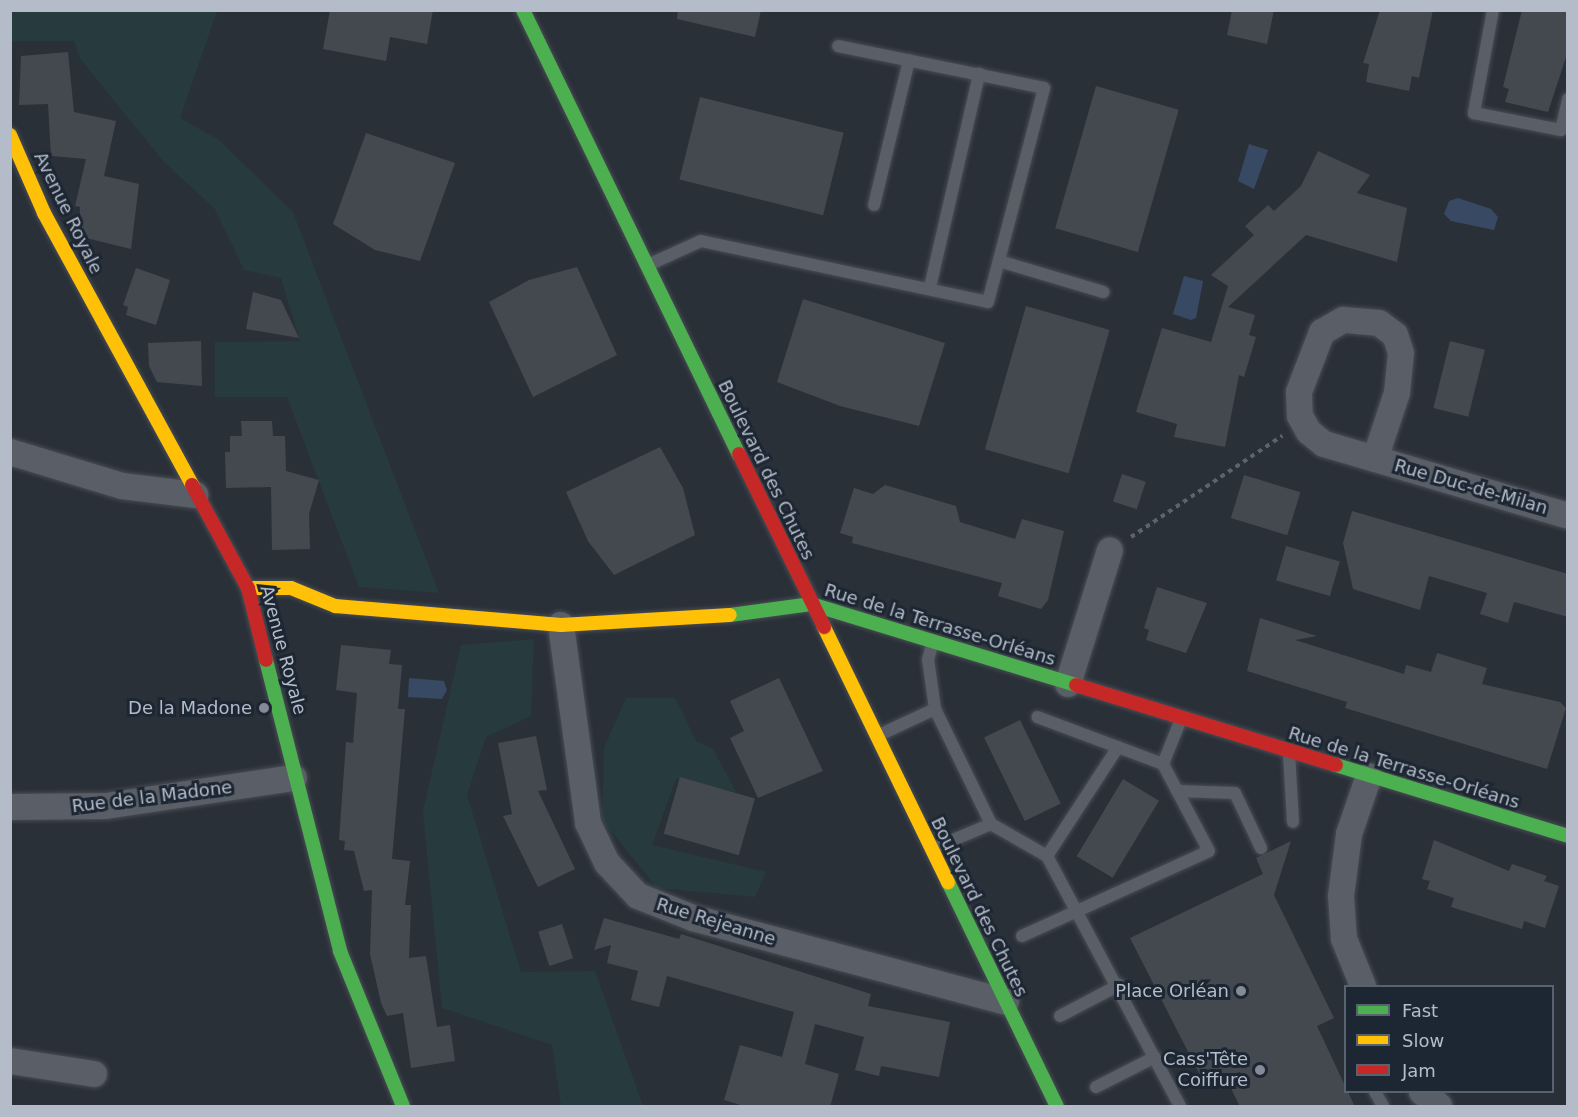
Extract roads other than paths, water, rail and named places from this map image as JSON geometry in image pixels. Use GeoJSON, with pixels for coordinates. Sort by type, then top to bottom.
{"type":"FeatureCollection","features":[{"type":"Feature","properties":{"kind":"street","name":"Boulevard des Chutes"},"geometry":{"type":"LineString","coordinates":[[523,10],[1057,1107]]}},
{"type":"Feature","properties":{"kind":"street","name":"Avenue Royale"},"geometry":{"type":"LineString","coordinates":[[10,135],[44,213],[195,495],[248,588],[294,778],[340,951],[403,1107]]}},
{"type":"Feature","properties":{"kind":"street","name":"Rue Duc-de-Milan"},"geometry":{"type":"LineString","coordinates":[[1375,459],[1401,374],[1395,335],[1379,322],[1343,320],[1322,332],[1299,392],[1303,422],[1324,444],[1568,516]]}},
{"type":"Feature","properties":{"kind":"street"},"geometry":{"type":"LineString","coordinates":[[10,452],[122,486],[195,495]]}},
{"type":"Feature","properties":{"kind":"street"},"geometry":{"type":"LineString","coordinates":[[1068,684],[1110,550]]}},
{"type":"Feature","properties":{"kind":"street","name":"Rue de la Terrasse-Orléans"},"geometry":{"type":"LineString","coordinates":[[248,588],[291,588],[335,606],[561,625],[685,621],[811,604],[1568,836]]}},
{"type":"Feature","properties":{"kind":"street","name":"Rue Rejeanne"},"geometry":{"type":"LineString","coordinates":[[561,625],[588,823],[607,863],[638,896],[693,918],[1006,1002]]}},
{"type":"Feature","properties":{"kind":"street"},"geometry":{"type":"LineString","coordinates":[[1362,985],[1344,939],[1341,896],[1349,834],[1369,776]]}},
{"type":"Feature","properties":{"kind":"street","name":"Rue de la Madone"},"geometry":{"type":"LineString","coordinates":[[10,807],[106,806],[294,778]]}},
{"type":"Feature","properties":{"kind":"street"},"geometry":{"type":"LineString","coordinates":[[10,1061],[94,1074]]}},
{"type":"Feature","properties":{"kind":"street"},"geometry":{"type":"LineString","coordinates":[[1423,1093],[1439,1107]]}},
{"type":"Feature","properties":{"kind":"lane"},"geometry":{"type":"LineString","coordinates":[[1493,10],[1474,113],[1561,130],[1568,99]]}},
{"type":"Feature","properties":{"kind":"lane"},"geometry":{"type":"LineString","coordinates":[[647,265],[701,241],[930,287],[988,302],[1044,87],[838,46]]}},
{"type":"Feature","properties":{"kind":"lane"},"geometry":{"type":"LineString","coordinates":[[874,205],[909,60]]}},
{"type":"Feature","properties":{"kind":"lane"},"geometry":{"type":"LineString","coordinates":[[930,287],[979,74]]}},
{"type":"Feature","properties":{"kind":"lane"},"geometry":{"type":"LineString","coordinates":[[999,261],[1103,292]]}},
{"type":"Feature","properties":{"kind":"lane"},"geometry":{"type":"LineString","coordinates":[[933,642],[928,659],[935,709],[991,824],[1047,856],[1080,910],[1180,1107]]}},
{"type":"Feature","properties":{"kind":"lane"},"geometry":{"type":"LineString","coordinates":[[876,737],[935,709]]}},
{"type":"Feature","properties":{"kind":"lane"},"geometry":{"type":"LineString","coordinates":[[1022,936],[1209,851],[1163,764],[1037,717]]}},
{"type":"Feature","properties":{"kind":"lane"},"geometry":{"type":"LineString","coordinates":[[1163,764],[1181,719]]}},
{"type":"Feature","properties":{"kind":"lane"},"geometry":{"type":"LineString","coordinates":[[1047,856],[1118,747]]}},
{"type":"Feature","properties":{"kind":"lane"},"geometry":{"type":"LineString","coordinates":[[1289,752],[1293,822]]}},
{"type":"Feature","properties":{"kind":"lane"},"geometry":{"type":"LineString","coordinates":[[1177,791],[1235,793],[1261,848]]}},
{"type":"Feature","properties":{"kind":"lane"},"geometry":{"type":"LineString","coordinates":[[931,849],[991,824]]}},
{"type":"Feature","properties":{"kind":"lane"},"geometry":{"type":"LineString","coordinates":[[1060,1016],[1119,986]]}},
{"type":"Feature","properties":{"kind":"lane"},"geometry":{"type":"LineString","coordinates":[[1096,1087],[1155,1058]]}},
{"type":"Feature","properties":{"kind":"lane"},"geometry":{"type":"LineString","coordinates":[[1376,1093],[1383,1107]]}},
{"type":"Feature","properties":{"kind":"water"},"geometry":{"type":"Polygon","coordinates":[[[1249,144],[1268,150],[1254,189],[1238,181],[1249,144]]]}},
{"type":"Feature","properties":{"kind":"water"},"geometry":{"type":"Polygon","coordinates":[[[1458,198],[1491,209],[1498,217],[1494,230],[1451,221],[1444,214],[1449,201],[1458,198]]]}},
{"type":"Feature","properties":{"kind":"water"},"geometry":{"type":"Polygon","coordinates":[[[1184,276],[1203,281],[1196,318],[1191,320],[1173,314],[1184,276]]]}},
{"type":"Feature","properties":{"kind":"water"},"geometry":{"type":"Polygon","coordinates":[[[409,678],[444,681],[447,690],[442,699],[408,697],[409,678]]]}},
{"type":"Feature","properties":{"kind":"place","name":"De la Madone"},"geometry":{"type":"Point","coordinates":[264,708]}},
{"type":"Feature","properties":{"kind":"place","name":"Place Orléan"},"geometry":{"type":"Point","coordinates":[1241,991]}},
{"type":"Feature","properties":{"kind":"place","name":"Cass'Tête Coiffure"},"geometry":{"type":"Point","coordinates":[1260,1070]}}]}
